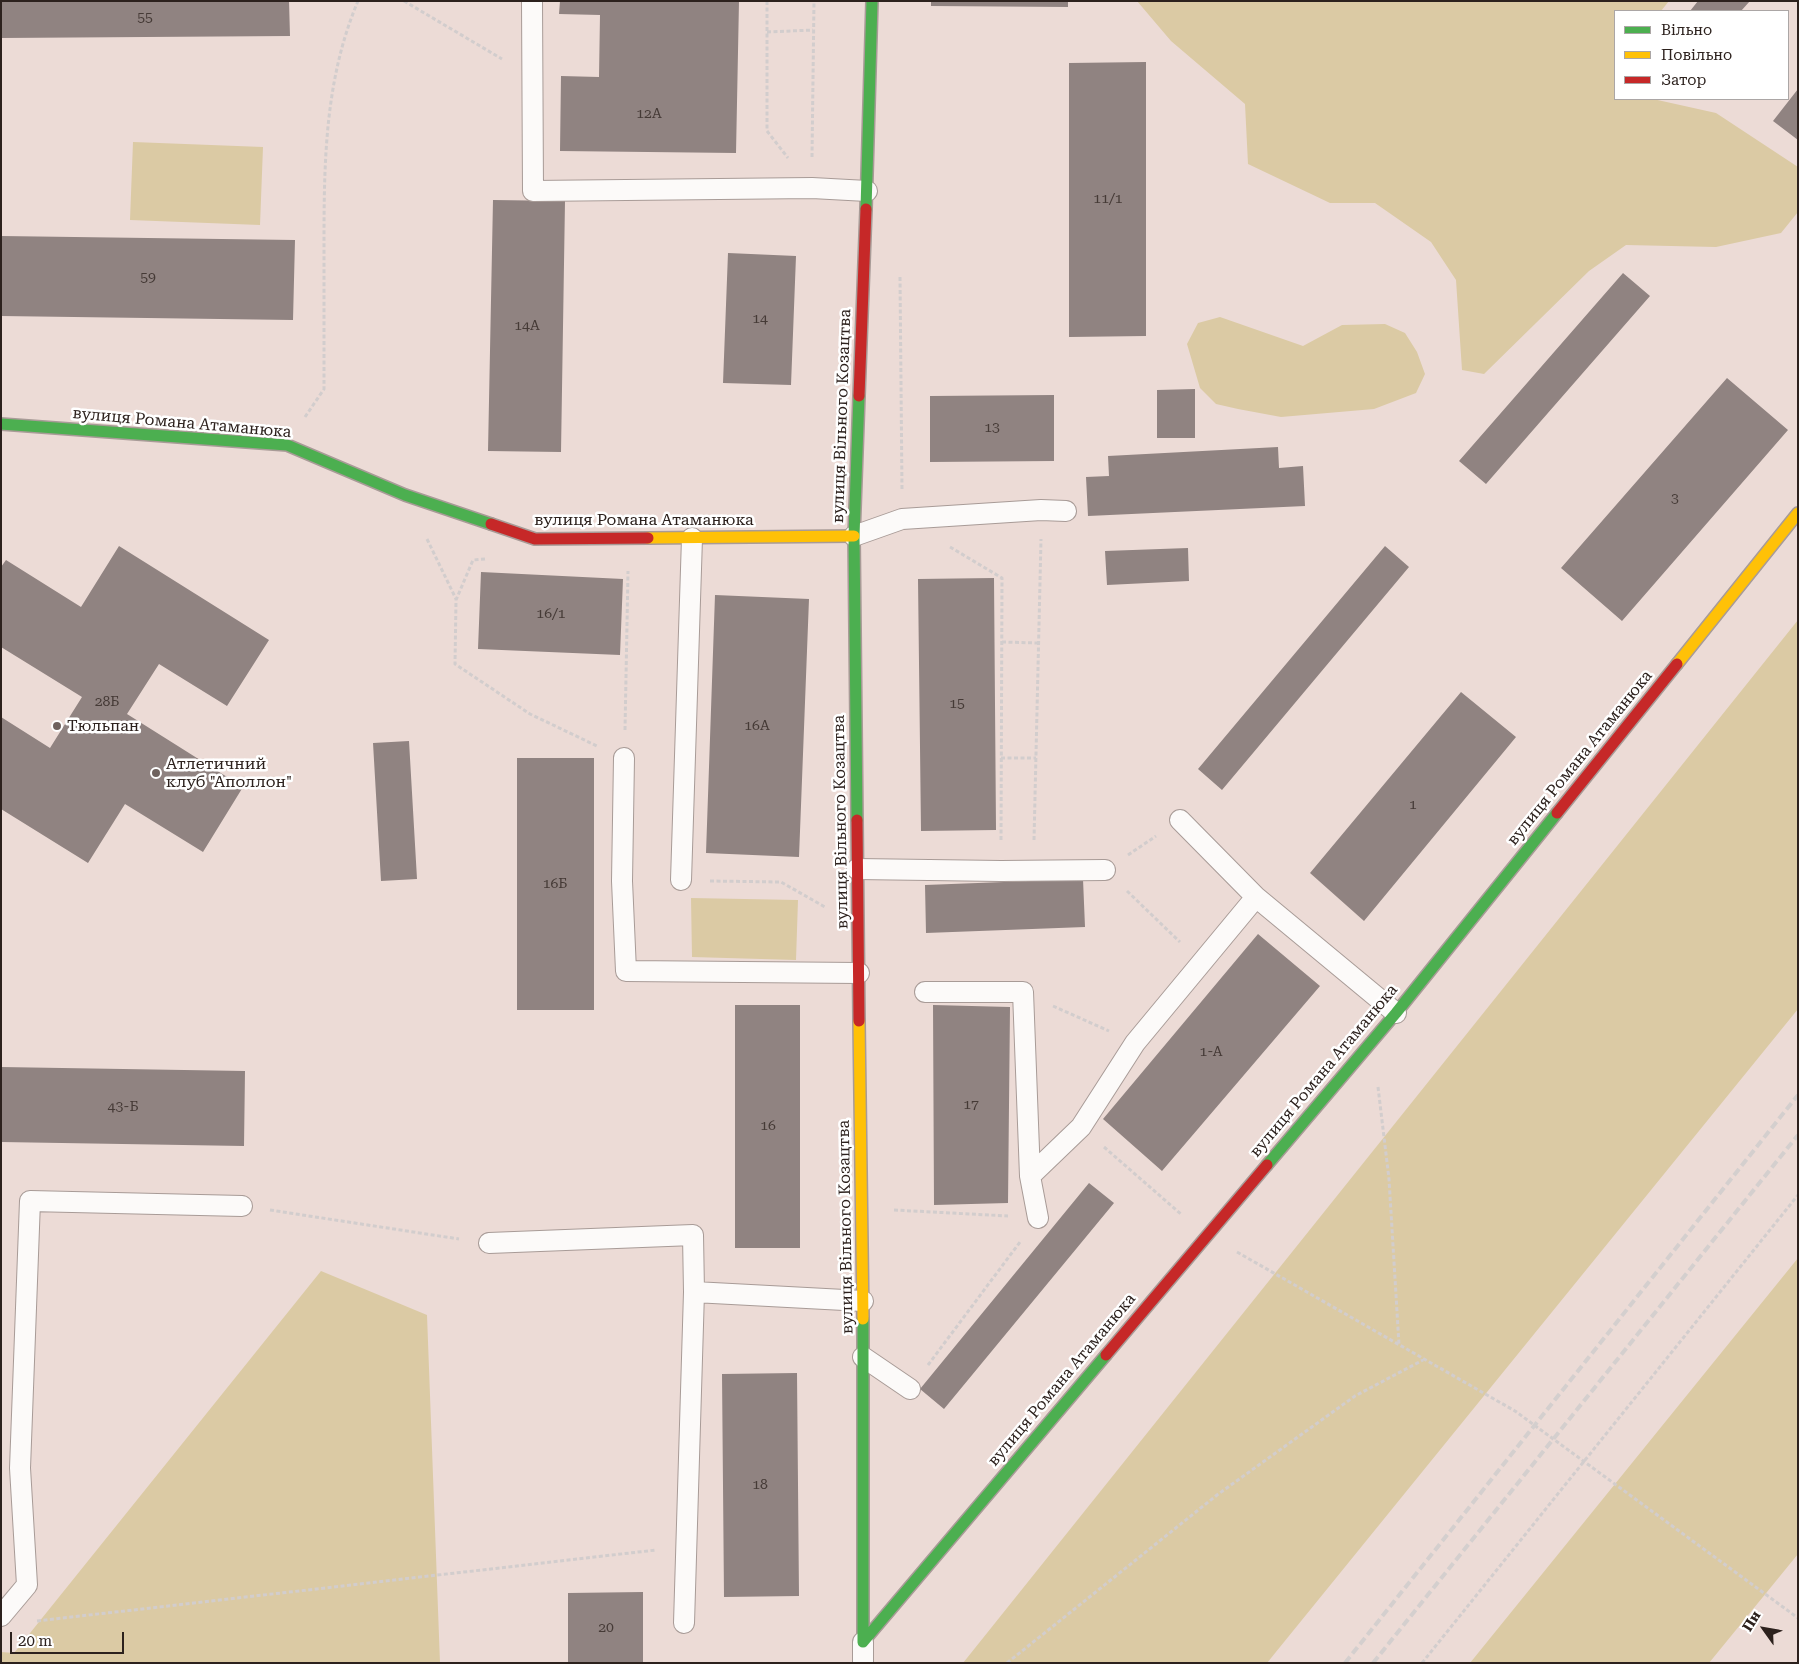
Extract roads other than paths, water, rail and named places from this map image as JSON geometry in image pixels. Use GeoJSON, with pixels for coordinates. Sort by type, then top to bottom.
{"type":"FeatureCollection","features":[{"type":"Feature","properties":{"kind":"street","name":"вулиця Вільного Козацтва"},"geometry":{"type":"LineString","coordinates":[[863,1642],[862,1209],[854,536],[872,1]]}},
{"type":"Feature","properties":{"kind":"street","name":"вулиця Романа Атаманюка"},"geometry":{"type":"LineString","coordinates":[[1,424],[287,445],[405,494],[535,539],[854,536]]}},
{"type":"Feature","properties":{"kind":"street","name":"вулиця Романа Атаманюка"},"geometry":{"type":"LineString","coordinates":[[863,1642],[1396,1013],[1798,513]]}},
{"type":"Feature","properties":{"kind":"lane"},"geometry":{"type":"LineString","coordinates":[[532,1],[533,191],[812,188],[867,191]]}},
{"type":"Feature","properties":{"kind":"lane"},"geometry":{"type":"LineString","coordinates":[[854,536],[902,519],[1041,510],[1066,511]]}},
{"type":"Feature","properties":{"kind":"lane"},"geometry":{"type":"LineString","coordinates":[[681,880],[692,538]]}},
{"type":"Feature","properties":{"kind":"lane"},"geometry":{"type":"LineString","coordinates":[[624,758],[622,882],[626,971],[859,973]]}},
{"type":"Feature","properties":{"kind":"lane"},"geometry":{"type":"LineString","coordinates":[[1180,820],[1256,897],[1396,1013]]}},
{"type":"Feature","properties":{"kind":"lane"},"geometry":{"type":"LineString","coordinates":[[857,869],[1105,870]]}},
{"type":"Feature","properties":{"kind":"lane"},"geometry":{"type":"LineString","coordinates":[[1030,1176],[1081,1127],[1135,1043],[1256,897]]}},
{"type":"Feature","properties":{"kind":"lane"},"geometry":{"type":"LineString","coordinates":[[926,992],[1023,992],[1030,1176],[1038,1218]]}},
{"type":"Feature","properties":{"kind":"lane"},"geometry":{"type":"LineString","coordinates":[[1,1616],[27,1586],[20,1468],[30,1201],[242,1206]]}},
{"type":"Feature","properties":{"kind":"lane"},"geometry":{"type":"LineString","coordinates":[[488,1243],[693,1235],[694,1292],[688,1546],[684,1623]]}},
{"type":"Feature","properties":{"kind":"lane"},"geometry":{"type":"LineString","coordinates":[[694,1292],[862,1301]]}},
{"type":"Feature","properties":{"kind":"lane"},"geometry":{"type":"LineString","coordinates":[[863,1357],[910,1389]]}},
{"type":"Feature","properties":{"kind":"lane"},"geometry":{"type":"LineString","coordinates":[[863,1642],[863,1663]]}},
{"type":"Feature","properties":{"kind":"railway"},"geometry":{"type":"LineString","coordinates":[[1345,1663],[1798,1095]]}},
{"type":"Feature","properties":{"kind":"railway"},"geometry":{"type":"LineString","coordinates":[[1373,1663],[1798,1135]]}},
{"type":"Feature","properties":{"kind":"place","name":"Тюльпан"},"geometry":{"type":"Point","coordinates":[57,726]}},
{"type":"Feature","properties":{"kind":"place","name":"Атлетичний клуб \"Аполлон\""},"geometry":{"type":"Point","coordinates":[156,773]}}]}
